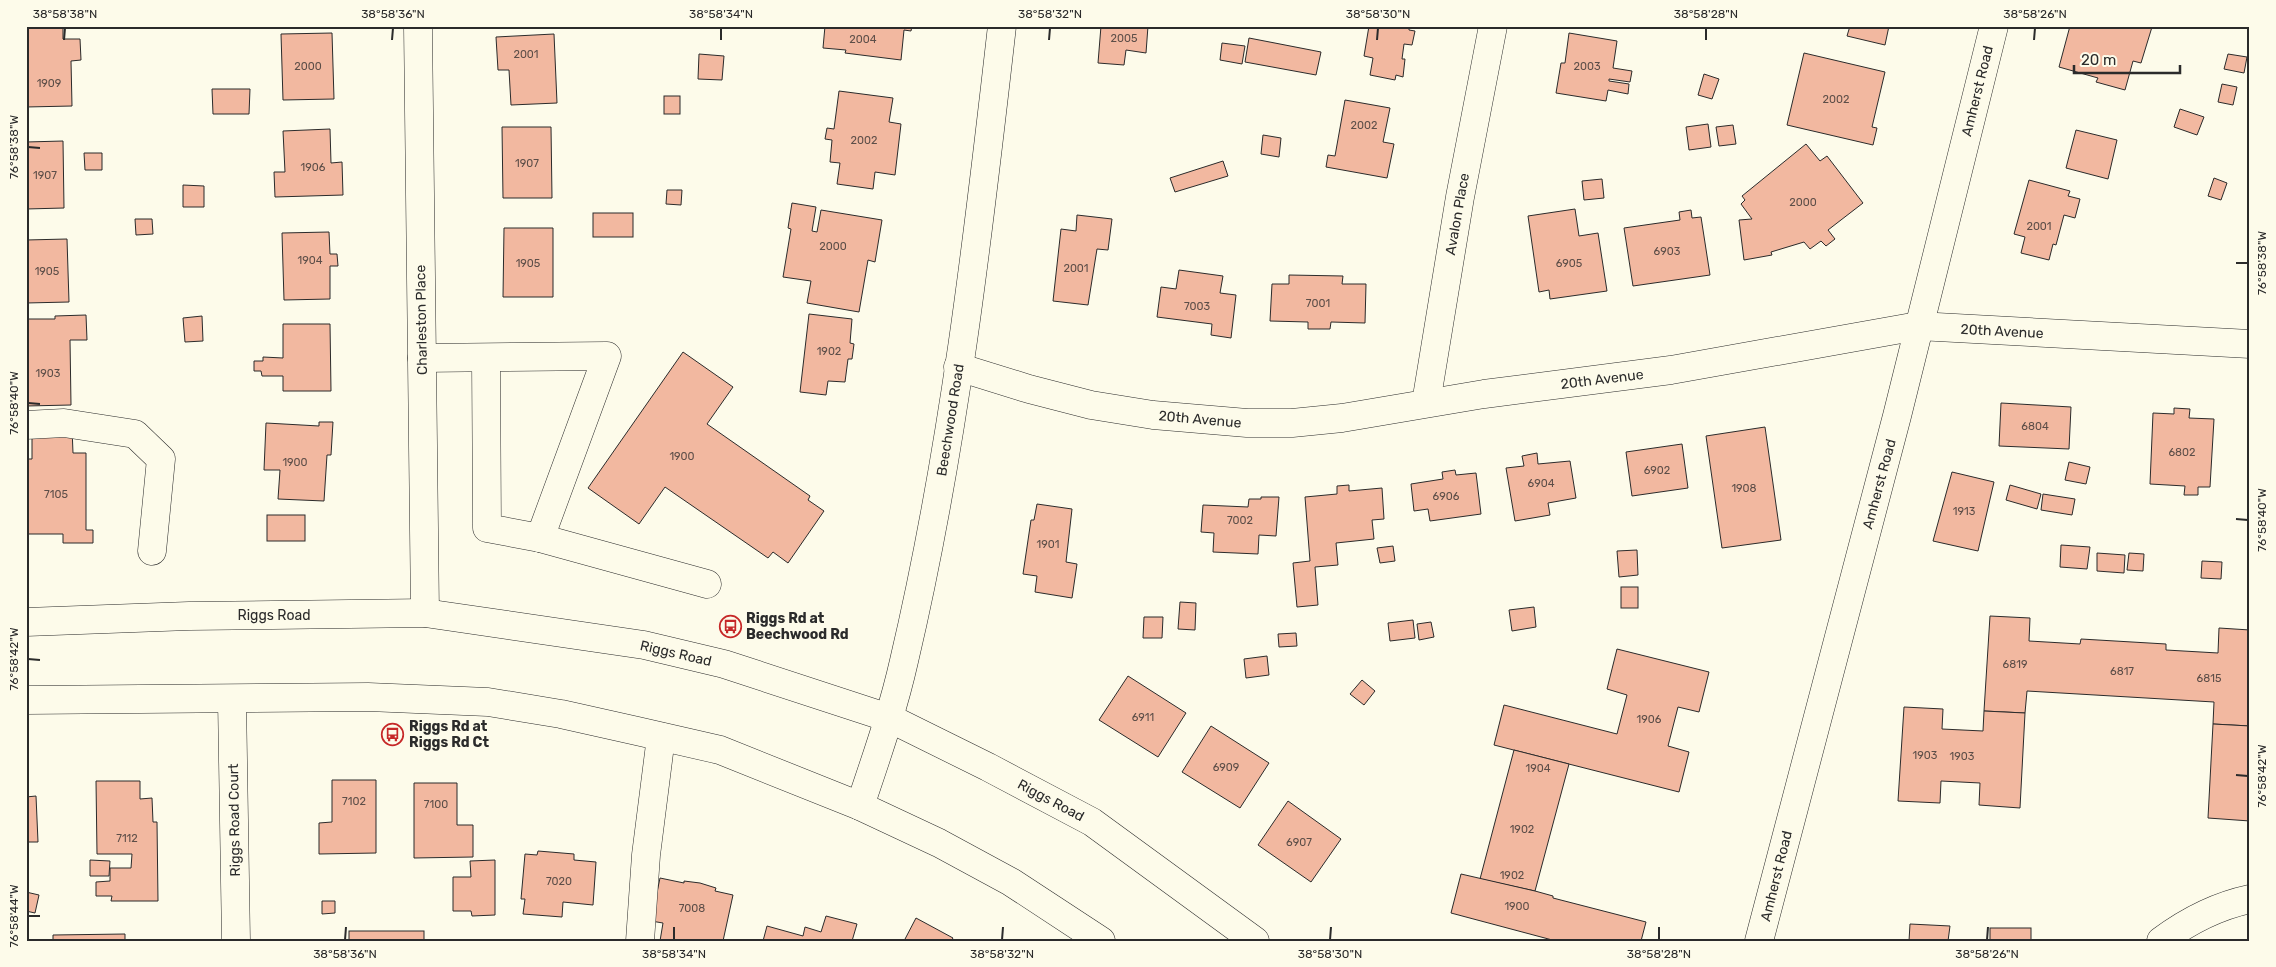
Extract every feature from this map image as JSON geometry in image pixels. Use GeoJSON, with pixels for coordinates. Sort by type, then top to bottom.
{"type":"FeatureCollection","features":[{"type":"Feature","properties":{"kind":"street","name":"Charleston Place"},"geometry":{"type":"LineString","coordinates":[[418,26],[425,613]]}},
{"type":"Feature","properties":{"kind":"street","name":"Beechwood Road"},"geometry":{"type":"LineString","coordinates":[[860,806],[889,718],[921,584],[958,367],[1002,26]]}},
{"type":"Feature","properties":{"kind":"street","name":"Avalon Place"},"geometry":{"type":"LineString","coordinates":[[1426,403],[1460,197],[1493,26]]}},
{"type":"Feature","properties":{"kind":"street","name":"Amherst Road"},"geometry":{"type":"LineString","coordinates":[[1759,941],[1994,26]]}},
{"type":"Feature","properties":{"kind":"street","name":"20th Avenue"},"geometry":{"type":"LineString","coordinates":[[958,367],[1029,389],[1091,405],[1153,415],[1247,423],[1292,423],[1342,418],[1426,403],[1671,370],[1918,326],[2250,344]]}},
{"type":"Feature","properties":{"kind":"street"},"geometry":{"type":"LineString","coordinates":[[422,358],[607,356],[540,538]]}},
{"type":"Feature","properties":{"kind":"street"},"geometry":{"type":"LineString","coordinates":[[486,358],[487,528],[540,538],[707,584]]}},
{"type":"Feature","properties":{"kind":"street"},"geometry":{"type":"LineString","coordinates":[[26,425],[64,423],[135,434],[160,459],[152,551]]}},
{"type":"Feature","properties":{"kind":"street","name":"Riggs Road"},"geometry":{"type":"LineString","coordinates":[[26,622],[189,616],[425,613],[644,644],[724,664],[889,718],[988,767],[1092,822],[1255,941]]}},
{"type":"Feature","properties":{"kind":"street"},"geometry":{"type":"LineString","coordinates":[[26,700],[232,700],[368,697],[488,702],[561,714],[720,750],[860,806],[939,843],[1011,882],[1102,941]]}},
{"type":"Feature","properties":{"kind":"street","name":"Riggs Road Court"},"geometry":{"type":"LineString","coordinates":[[232,700],[236,941]]}},
{"type":"Feature","properties":{"kind":"street"},"geometry":{"type":"LineString","coordinates":[[640,941],[646,856],[661,737]]}},
{"type":"Feature","properties":{"kind":"street"},"geometry":{"type":"LineString","coordinates":[[2161,941],[2194,919],[2233,903],[2250,899]]}},
{"type":"Feature","properties":{"kind":"building"},"geometry":{"type":"Polygon","coordinates":[[[825,26],[912,26],[911,31],[904,30],[901,60],[845,53],[846,50],[823,48],[825,26]]]}},
{"type":"Feature","properties":{"kind":"building"},"geometry":{"type":"Polygon","coordinates":[[[1101,26],[1148,26],[1146,53],[1126,50],[1124,65],[1098,63],[1101,26]]]}},
{"type":"Feature","properties":{"kind":"building"},"geometry":{"type":"Polygon","coordinates":[[[1369,26],[1409,26],[1409,30],[1415,31],[1412,45],[1404,44],[1402,59],[1405,59],[1403,77],[1396,75],[1395,80],[1370,75],[1373,58],[1364,56],[1369,26]]]}},
{"type":"Feature","properties":{"kind":"building"},"geometry":{"type":"Polygon","coordinates":[[[1850,26],[1889,26],[1885,45],[1847,36],[1850,26]]]}},
{"type":"Feature","properties":{"kind":"building"},"geometry":{"type":"Polygon","coordinates":[[[2070,26],[2152,27],[2141,63],[2133,61],[2125,90],[2096,82],[2098,78],[2059,67],[2070,26]]]}},
{"type":"Feature","properties":{"kind":"building"},"geometry":{"type":"Polygon","coordinates":[[[26,28],[63,28],[63,39],[80,39],[81,60],[71,61],[72,106],[26,107],[26,28]]]}},
{"type":"Feature","properties":{"kind":"building"},"geometry":{"type":"Polygon","coordinates":[[[332,33],[334,99],[283,100],[281,34],[332,33]]]}},
{"type":"Feature","properties":{"kind":"building"},"geometry":{"type":"Polygon","coordinates":[[[1569,33],[1617,41],[1613,68],[1632,71],[1630,82],[1609,79],[1609,81],[1629,84],[1628,94],[1608,90],[1606,101],[1556,93],[1561,63],[1565,63],[1569,33]]]}},
{"type":"Feature","properties":{"kind":"building"},"geometry":{"type":"Polygon","coordinates":[[[554,34],[557,103],[511,105],[509,70],[498,70],[496,37],[554,34]]]}},
{"type":"Feature","properties":{"kind":"building"},"geometry":{"type":"Polygon","coordinates":[[[1249,38],[1321,52],[1316,75],[1245,62],[1249,38]]]}},
{"type":"Feature","properties":{"kind":"building"},"geometry":{"type":"Polygon","coordinates":[[[1222,43],[1245,46],[1242,64],[1220,60],[1222,43]]]}},
{"type":"Feature","properties":{"kind":"building"},"geometry":{"type":"Polygon","coordinates":[[[1804,53],[1885,72],[1872,127],[1877,128],[1873,145],[1787,125],[1804,53]]]}},
{"type":"Feature","properties":{"kind":"building"},"geometry":{"type":"Polygon","coordinates":[[[699,54],[724,56],[722,80],[698,79],[699,54]]]}},
{"type":"Feature","properties":{"kind":"building"},"geometry":{"type":"Polygon","coordinates":[[[2228,54],[2247,57],[2244,73],[2224,69],[2228,54]]]}},
{"type":"Feature","properties":{"kind":"building"},"geometry":{"type":"Polygon","coordinates":[[[1704,74],[1719,79],[1712,99],[1698,95],[1704,74]]]}},
{"type":"Feature","properties":{"kind":"building"},"geometry":{"type":"Polygon","coordinates":[[[2222,84],[2237,87],[2233,105],[2218,102],[2222,84]]]}},
{"type":"Feature","properties":{"kind":"building"},"geometry":{"type":"Polygon","coordinates":[[[212,89],[250,89],[249,114],[213,114],[212,89]]]}},
{"type":"Feature","properties":{"kind":"building"},"geometry":{"type":"Polygon","coordinates":[[[839,91],[893,98],[889,122],[901,124],[895,175],[875,172],[873,189],[837,184],[840,163],[830,162],[832,140],[825,139],[827,128],[834,129],[839,91]]]}},
{"type":"Feature","properties":{"kind":"building"},"geometry":{"type":"Polygon","coordinates":[[[664,96],[680,96],[680,114],[664,114],[664,96]]]}},
{"type":"Feature","properties":{"kind":"building"},"geometry":{"type":"Polygon","coordinates":[[[1345,100],[1390,108],[1383,142],[1394,144],[1387,178],[1326,167],[1328,155],[1335,156],[1345,100]]]}},
{"type":"Feature","properties":{"kind":"building"},"geometry":{"type":"Polygon","coordinates":[[[2180,109],[2204,117],[2197,135],[2174,127],[2180,109]]]}},
{"type":"Feature","properties":{"kind":"building"},"geometry":{"type":"Polygon","coordinates":[[[1708,124],[1711,147],[1689,150],[1686,127],[1708,124]]]}},
{"type":"Feature","properties":{"kind":"building"},"geometry":{"type":"Polygon","coordinates":[[[1733,125],[1736,144],[1719,146],[1716,127],[1733,125]]]}},
{"type":"Feature","properties":{"kind":"building"},"geometry":{"type":"Polygon","coordinates":[[[502,127],[551,127],[552,198],[503,198],[502,127]]]}},
{"type":"Feature","properties":{"kind":"building"},"geometry":{"type":"Polygon","coordinates":[[[330,129],[331,163],[342,162],[343,195],[275,197],[274,172],[285,172],[283,131],[330,129]]]}},
{"type":"Feature","properties":{"kind":"building"},"geometry":{"type":"Polygon","coordinates":[[[2076,130],[2117,140],[2108,179],[2066,168],[2076,130]]]}},
{"type":"Feature","properties":{"kind":"building"},"geometry":{"type":"Polygon","coordinates":[[[1263,135],[1281,138],[1279,157],[1261,154],[1263,135]]]}},
{"type":"Feature","properties":{"kind":"building"},"geometry":{"type":"Polygon","coordinates":[[[63,141],[64,208],[26,209],[26,142],[63,141]]]}},
{"type":"Feature","properties":{"kind":"building"},"geometry":{"type":"Polygon","coordinates":[[[1806,144],[1820,161],[1827,156],[1863,203],[1828,230],[1835,239],[1826,246],[1821,241],[1810,249],[1804,242],[1771,252],[1772,255],[1744,260],[1739,220],[1752,219],[1741,204],[1745,200],[1742,196],[1806,144]]]}},
{"type":"Feature","properties":{"kind":"building"},"geometry":{"type":"Polygon","coordinates":[[[84,153],[102,153],[102,170],[85,170],[84,153]]]}},
{"type":"Feature","properties":{"kind":"building"},"geometry":{"type":"Polygon","coordinates":[[[1223,161],[1228,176],[1175,192],[1170,178],[1223,161]]]}},
{"type":"Feature","properties":{"kind":"building"},"geometry":{"type":"Polygon","coordinates":[[[2214,178],[2227,183],[2221,200],[2208,196],[2214,178]]]}},
{"type":"Feature","properties":{"kind":"building"},"geometry":{"type":"Polygon","coordinates":[[[1602,179],[1604,198],[1584,200],[1582,181],[1602,179]]]}},
{"type":"Feature","properties":{"kind":"building"},"geometry":{"type":"Polygon","coordinates":[[[2029,180],[2070,191],[2068,196],[2080,199],[2075,218],[2064,215],[2056,245],[2053,244],[2049,260],[2021,253],[2025,237],[2014,234],[2029,180]]]}},
{"type":"Feature","properties":{"kind":"building"},"geometry":{"type":"Polygon","coordinates":[[[183,185],[204,186],[204,207],[183,207],[183,185]]]}},
{"type":"Feature","properties":{"kind":"building"},"geometry":{"type":"Polygon","coordinates":[[[667,190],[682,190],[681,205],[666,204],[667,190]]]}},
{"type":"Feature","properties":{"kind":"building"},"geometry":{"type":"Polygon","coordinates":[[[792,203],[816,207],[812,231],[817,232],[821,210],[882,220],[875,262],[868,260],[859,312],[807,303],[811,281],[783,277],[791,229],[788,228],[792,203]]]}},
{"type":"Feature","properties":{"kind":"building"},"geometry":{"type":"Polygon","coordinates":[[[1575,209],[1579,236],[1598,233],[1607,291],[1550,299],[1549,290],[1539,292],[1528,216],[1575,209]]]}},
{"type":"Feature","properties":{"kind":"building"},"geometry":{"type":"Polygon","coordinates":[[[1691,210],[1692,218],[1701,217],[1710,275],[1633,286],[1624,228],[1680,220],[1679,212],[1691,210]]]}},
{"type":"Feature","properties":{"kind":"building"},"geometry":{"type":"Polygon","coordinates":[[[593,213],[633,213],[633,237],[593,237],[593,213]]]}},
{"type":"Feature","properties":{"kind":"building"},"geometry":{"type":"Polygon","coordinates":[[[1077,215],[1112,219],[1108,250],[1097,249],[1088,305],[1053,301],[1061,229],[1076,231],[1077,215]]]}},
{"type":"Feature","properties":{"kind":"building"},"geometry":{"type":"Polygon","coordinates":[[[135,219],[152,219],[153,234],[136,235],[135,219]]]}},
{"type":"Feature","properties":{"kind":"building"},"geometry":{"type":"Polygon","coordinates":[[[504,228],[553,228],[553,297],[503,297],[504,228]]]}},
{"type":"Feature","properties":{"kind":"building"},"geometry":{"type":"Polygon","coordinates":[[[329,232],[330,254],[337,254],[338,266],[330,266],[330,299],[284,300],[282,233],[329,232]]]}},
{"type":"Feature","properties":{"kind":"building"},"geometry":{"type":"Polygon","coordinates":[[[67,239],[69,302],[26,303],[26,240],[67,239]]]}},
{"type":"Feature","properties":{"kind":"building"},"geometry":{"type":"Polygon","coordinates":[[[1179,270],[1223,276],[1220,293],[1236,295],[1231,338],[1211,335],[1212,324],[1157,317],[1161,287],[1176,289],[1179,270]]]}},
{"type":"Feature","properties":{"kind":"building"},"geometry":{"type":"Polygon","coordinates":[[[1289,275],[1343,276],[1342,284],[1366,284],[1365,323],[1331,322],[1330,329],[1308,329],[1308,322],[1270,321],[1272,284],[1289,284],[1289,275]]]}},
{"type":"Feature","properties":{"kind":"building"},"geometry":{"type":"Polygon","coordinates":[[[809,314],[852,319],[850,343],[854,344],[852,359],[848,359],[845,382],[828,381],[826,395],[800,392],[809,314]]]}},
{"type":"Feature","properties":{"kind":"building"},"geometry":{"type":"Polygon","coordinates":[[[86,315],[87,340],[70,340],[71,405],[26,406],[26,319],[55,319],[55,316],[86,315]]]}},
{"type":"Feature","properties":{"kind":"building"},"geometry":{"type":"Polygon","coordinates":[[[202,316],[203,341],[185,342],[183,318],[202,316]]]}},
{"type":"Feature","properties":{"kind":"building"},"geometry":{"type":"Polygon","coordinates":[[[283,324],[330,324],[331,391],[283,391],[283,376],[262,376],[261,371],[254,371],[254,361],[263,361],[263,357],[283,358],[283,324]]]}},
{"type":"Feature","properties":{"kind":"building"},"geometry":{"type":"Polygon","coordinates":[[[683,352],[733,387],[707,424],[810,496],[808,500],[824,511],[788,563],[773,552],[768,558],[665,487],[639,524],[588,488],[683,352]]]}},
{"type":"Feature","properties":{"kind":"building"},"geometry":{"type":"Polygon","coordinates":[[[2001,403],[2071,407],[2069,449],[1999,446],[2001,403]]]}},
{"type":"Feature","properties":{"kind":"building"},"geometry":{"type":"Polygon","coordinates":[[[2174,408],[2190,409],[2189,418],[2214,419],[2210,487],[2198,487],[2198,495],[2184,495],[2185,486],[2150,484],[2153,413],[2174,414],[2174,408]]]}},
{"type":"Feature","properties":{"kind":"building"},"geometry":{"type":"Polygon","coordinates":[[[319,422],[333,422],[331,455],[327,455],[324,501],[278,499],[280,470],[264,470],[266,423],[319,426],[319,422]]]}},
{"type":"Feature","properties":{"kind":"building"},"geometry":{"type":"Polygon","coordinates":[[[1765,427],[1781,540],[1722,548],[1706,436],[1765,427]]]}},
{"type":"Feature","properties":{"kind":"building"},"geometry":{"type":"Polygon","coordinates":[[[32,428],[72,428],[73,453],[86,453],[86,530],[93,530],[93,543],[63,543],[63,534],[26,534],[26,459],[32,459],[32,428]]]}},
{"type":"Feature","properties":{"kind":"building"},"geometry":{"type":"Polygon","coordinates":[[[1682,444],[1688,488],[1632,496],[1626,452],[1682,444]]]}},
{"type":"Feature","properties":{"kind":"building"},"geometry":{"type":"Polygon","coordinates":[[[1537,453],[1538,464],[1570,461],[1576,498],[1548,503],[1550,515],[1515,521],[1506,468],[1524,466],[1522,456],[1537,453]]]}},
{"type":"Feature","properties":{"kind":"building"},"geometry":{"type":"Polygon","coordinates":[[[2069,462],[2090,467],[2086,484],[2065,480],[2069,462]]]}},
{"type":"Feature","properties":{"kind":"building"},"geometry":{"type":"Polygon","coordinates":[[[1455,470],[1456,475],[1476,473],[1481,514],[1430,521],[1428,509],[1414,511],[1411,484],[1443,479],[1442,472],[1455,470]]]}},
{"type":"Feature","properties":{"kind":"building"},"geometry":{"type":"Polygon","coordinates":[[[1952,472],[1994,482],[1978,551],[1933,541],[1952,472]]]}},
{"type":"Feature","properties":{"kind":"building"},"geometry":{"type":"Polygon","coordinates":[[[1349,485],[1349,491],[1382,488],[1384,519],[1372,520],[1374,539],[1336,543],[1338,565],[1315,567],[1318,605],[1297,607],[1293,563],[1310,561],[1305,497],[1337,494],[1337,486],[1349,485]]]}},
{"type":"Feature","properties":{"kind":"building"},"geometry":{"type":"Polygon","coordinates":[[[2010,485],[2041,494],[2037,509],[2006,500],[2010,485]]]}},
{"type":"Feature","properties":{"kind":"building"},"geometry":{"type":"Polygon","coordinates":[[[2043,494],[2075,499],[2072,515],[2041,510],[2043,494]]]}},
{"type":"Feature","properties":{"kind":"building"},"geometry":{"type":"Polygon","coordinates":[[[1261,497],[1279,497],[1276,536],[1259,535],[1258,554],[1213,552],[1214,533],[1201,532],[1203,505],[1248,507],[1249,499],[1261,499],[1261,497]]]}},
{"type":"Feature","properties":{"kind":"building"},"geometry":{"type":"Polygon","coordinates":[[[1037,504],[1072,509],[1066,562],[1077,564],[1072,598],[1035,592],[1037,576],[1023,574],[1031,520],[1034,520],[1037,504]]]}},
{"type":"Feature","properties":{"kind":"building"},"geometry":{"type":"Polygon","coordinates":[[[267,515],[305,515],[305,541],[267,541],[267,515]]]}},
{"type":"Feature","properties":{"kind":"building"},"geometry":{"type":"Polygon","coordinates":[[[2061,545],[2090,547],[2087,569],[2060,567],[2061,545]]]}},
{"type":"Feature","properties":{"kind":"building"},"geometry":{"type":"Polygon","coordinates":[[[1393,546],[1395,561],[1380,563],[1377,548],[1393,546]]]}},
{"type":"Feature","properties":{"kind":"building"},"geometry":{"type":"Polygon","coordinates":[[[1637,550],[1638,575],[1619,577],[1617,551],[1637,550]]]}},
{"type":"Feature","properties":{"kind":"building"},"geometry":{"type":"Polygon","coordinates":[[[2097,553],[2125,555],[2124,573],[2097,571],[2097,553]]]}},
{"type":"Feature","properties":{"kind":"building"},"geometry":{"type":"Polygon","coordinates":[[[2129,553],[2144,554],[2143,571],[2127,570],[2129,553]]]}},
{"type":"Feature","properties":{"kind":"building"},"geometry":{"type":"Polygon","coordinates":[[[2202,561],[2222,562],[2221,579],[2201,578],[2202,561]]]}},
{"type":"Feature","properties":{"kind":"building"},"geometry":{"type":"Polygon","coordinates":[[[1621,587],[1638,587],[1638,608],[1621,608],[1621,587]]]}},
{"type":"Feature","properties":{"kind":"building"},"geometry":{"type":"Polygon","coordinates":[[[1180,602],[1196,603],[1195,630],[1178,629],[1180,602]]]}},
{"type":"Feature","properties":{"kind":"building"},"geometry":{"type":"Polygon","coordinates":[[[1534,607],[1536,627],[1512,631],[1509,610],[1534,607]]]}},
{"type":"Feature","properties":{"kind":"building"},"geometry":{"type":"Polygon","coordinates":[[[1990,616],[2030,618],[2029,641],[2080,644],[2081,639],[2166,644],[2166,650],[2218,653],[2219,628],[2250,630],[2250,726],[2213,724],[2214,702],[2027,691],[2025,713],[1984,711],[1990,616]]]}},
{"type":"Feature","properties":{"kind":"building"},"geometry":{"type":"Polygon","coordinates":[[[1144,617],[1163,617],[1162,638],[1143,638],[1144,617]]]}},
{"type":"Feature","properties":{"kind":"building"},"geometry":{"type":"Polygon","coordinates":[[[1413,620],[1415,638],[1390,641],[1388,623],[1413,620]]]}},
{"type":"Feature","properties":{"kind":"building"},"geometry":{"type":"Polygon","coordinates":[[[1431,622],[1434,637],[1419,640],[1417,624],[1431,622]]]}},
{"type":"Feature","properties":{"kind":"building"},"geometry":{"type":"Polygon","coordinates":[[[1296,633],[1297,646],[1279,647],[1278,634],[1296,633]]]}},
{"type":"Feature","properties":{"kind":"building"},"geometry":{"type":"Polygon","coordinates":[[[1617,649],[1709,672],[1699,712],[1678,707],[1668,746],[1689,752],[1679,792],[1494,745],[1504,705],[1617,734],[1627,695],[1607,689],[1617,649]]]}},
{"type":"Feature","properties":{"kind":"building"},"geometry":{"type":"Polygon","coordinates":[[[1267,656],[1269,675],[1246,678],[1244,659],[1267,656]]]}},
{"type":"Feature","properties":{"kind":"building"},"geometry":{"type":"Polygon","coordinates":[[[1128,676],[1186,713],[1158,757],[1099,720],[1128,676]]]}},
{"type":"Feature","properties":{"kind":"building"},"geometry":{"type":"Polygon","coordinates":[[[1362,680],[1375,691],[1364,705],[1350,694],[1362,680]]]}},
{"type":"Feature","properties":{"kind":"building"},"geometry":{"type":"Polygon","coordinates":[[[1904,707],[1943,709],[1942,729],[1983,731],[1984,711],[2025,713],[2020,808],[1979,805],[1980,783],[1941,781],[1940,803],[1898,801],[1904,707]]]}},
{"type":"Feature","properties":{"kind":"building"},"geometry":{"type":"Polygon","coordinates":[[[2213,724],[2250,726],[2250,821],[2208,818],[2213,724]]]}},
{"type":"Feature","properties":{"kind":"building"},"geometry":{"type":"Polygon","coordinates":[[[1211,726],[1269,763],[1240,808],[1182,772],[1211,726]]]}},
{"type":"Feature","properties":{"kind":"building"},"geometry":{"type":"Polygon","coordinates":[[[1514,750],[1569,764],[1535,891],[1480,879],[1514,750]]]}},
{"type":"Feature","properties":{"kind":"building"},"geometry":{"type":"Polygon","coordinates":[[[332,780],[376,780],[376,853],[319,854],[319,823],[332,822],[332,780]]]}},
{"type":"Feature","properties":{"kind":"building"},"geometry":{"type":"Polygon","coordinates":[[[96,781],[140,781],[140,799],[152,798],[153,822],[157,822],[158,901],[111,901],[112,896],[96,896],[96,882],[110,881],[110,868],[131,868],[132,854],[97,854],[96,781]]]}},
{"type":"Feature","properties":{"kind":"building"},"geometry":{"type":"Polygon","coordinates":[[[414,783],[457,783],[457,825],[473,825],[473,857],[414,858],[414,783]]]}},
{"type":"Feature","properties":{"kind":"building"},"geometry":{"type":"Polygon","coordinates":[[[36,796],[38,842],[26,842],[26,797],[36,796]]]}},
{"type":"Feature","properties":{"kind":"building"},"geometry":{"type":"Polygon","coordinates":[[[1288,801],[1341,839],[1311,882],[1258,845],[1288,801]]]}},
{"type":"Feature","properties":{"kind":"building"},"geometry":{"type":"Polygon","coordinates":[[[538,851],[574,854],[574,860],[596,862],[593,905],[563,902],[562,917],[523,914],[525,899],[521,899],[525,854],[537,855],[538,851]]]}},
{"type":"Feature","properties":{"kind":"building"},"geometry":{"type":"Polygon","coordinates":[[[90,860],[110,861],[109,876],[90,876],[90,860]]]}},
{"type":"Feature","properties":{"kind":"building"},"geometry":{"type":"Polygon","coordinates":[[[495,860],[495,915],[472,916],[471,911],[453,911],[453,877],[471,877],[470,861],[495,860]]]}},
{"type":"Feature","properties":{"kind":"building"},"geometry":{"type":"Polygon","coordinates":[[[1461,874],[1535,891],[1553,896],[1553,898],[1646,922],[1641,941],[1556,941],[1451,913],[1461,874]]]}},
{"type":"Feature","properties":{"kind":"building"},"geometry":{"type":"Polygon","coordinates":[[[660,878],[684,883],[684,881],[700,883],[716,888],[715,891],[733,895],[723,941],[660,941],[663,923],[651,921],[660,878]]]}},
{"type":"Feature","properties":{"kind":"building"},"geometry":{"type":"Polygon","coordinates":[[[26,892],[39,895],[35,913],[26,911],[26,892]]]}},
{"type":"Feature","properties":{"kind":"building"},"geometry":{"type":"Polygon","coordinates":[[[322,901],[335,901],[335,913],[322,914],[322,901]]]}},
{"type":"Feature","properties":{"kind":"building"},"geometry":{"type":"Polygon","coordinates":[[[826,916],[857,924],[852,941],[763,941],[767,926],[803,936],[805,927],[821,932],[826,916]]]}},
{"type":"Feature","properties":{"kind":"building"},"geometry":{"type":"Polygon","coordinates":[[[916,918],[953,938],[951,941],[904,941],[916,918]]]}},
{"type":"Feature","properties":{"kind":"building"},"geometry":{"type":"Polygon","coordinates":[[[1910,924],[1950,926],[1948,941],[1909,941],[1910,924]]]}},
{"type":"Feature","properties":{"kind":"building"},"geometry":{"type":"Polygon","coordinates":[[[1990,928],[2031,928],[2031,941],[1990,941],[1990,928]]]}},
{"type":"Feature","properties":{"kind":"building"},"geometry":{"type":"Polygon","coordinates":[[[349,931],[424,931],[424,941],[349,941],[349,931]]]}},
{"type":"Feature","properties":{"kind":"building"},"geometry":{"type":"Polygon","coordinates":[[[125,934],[125,941],[53,941],[53,935],[125,934]]]}},
{"type":"Feature","properties":{"kind":"place","name":"Riggs Rd at Beechwood Rd"},"geometry":{"type":"Point","coordinates":[730,626]}},
{"type":"Feature","properties":{"kind":"place","name":"Riggs Rd at Riggs Rd Ct"},"geometry":{"type":"Point","coordinates":[393,734]}}]}
